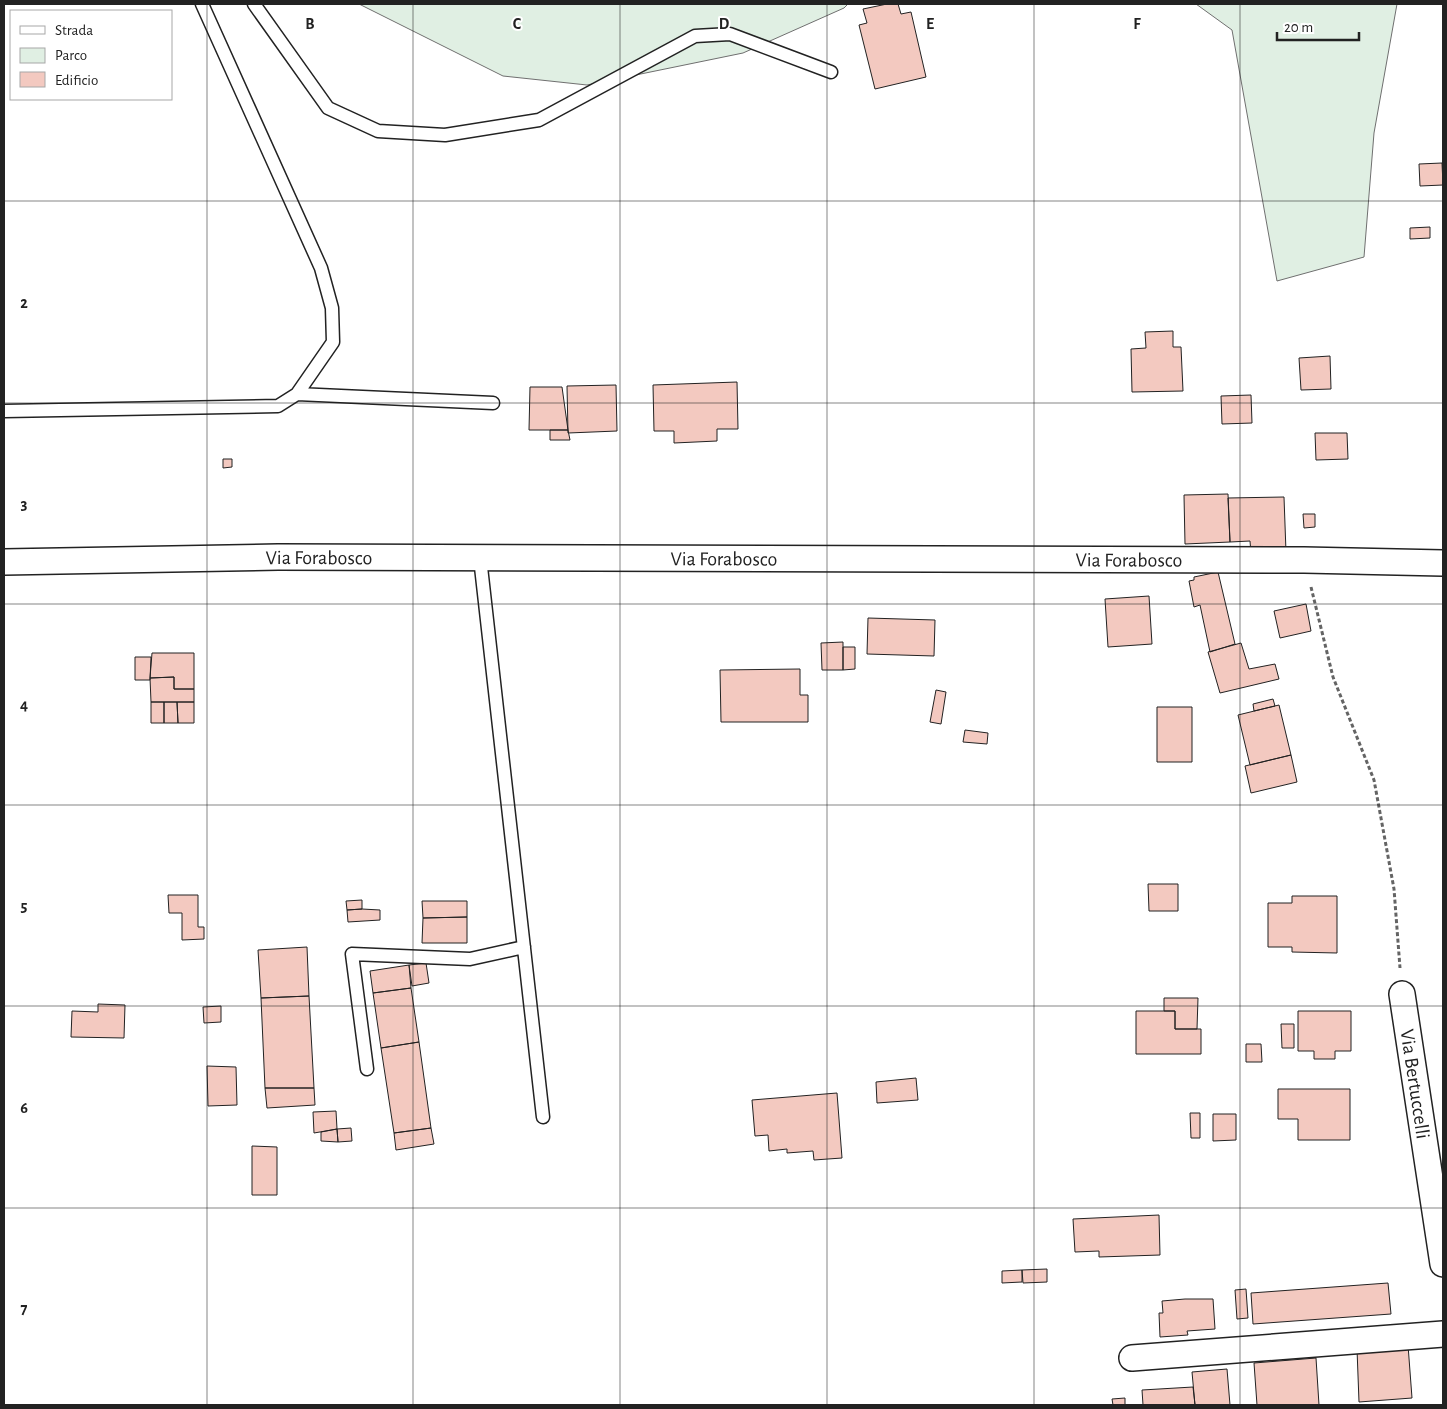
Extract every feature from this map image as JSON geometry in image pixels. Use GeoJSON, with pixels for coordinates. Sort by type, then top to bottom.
{"type":"FeatureCollection","features":[{"type":"Feature","properties":{"kind":"street","name":"Via Forabosco"},"geometry":{"type":"LineString","coordinates":[[4,562],[278,557],[1304,560],[1443,563]]}},
{"type":"Feature","properties":{"kind":"street","name":"Via Bertuccelli"},"geometry":{"type":"LineString","coordinates":[[1402,994],[1443,1264]]}},
{"type":"Feature","properties":{"kind":"street"},"geometry":{"type":"LineString","coordinates":[[1132,1358],[1443,1334]]}},
{"type":"Feature","properties":{"kind":"lane"},"geometry":{"type":"LineString","coordinates":[[4,412],[278,406],[298,394],[333,342],[332,308],[321,268],[202,4]]}},
{"type":"Feature","properties":{"kind":"lane"},"geometry":{"type":"LineString","coordinates":[[254,4],[328,108],[378,131],[445,135],[539,120],[695,36],[730,34],[831,72]]}},
{"type":"Feature","properties":{"kind":"lane"},"geometry":{"type":"LineString","coordinates":[[298,394],[493,403]]}},
{"type":"Feature","properties":{"kind":"lane"},"geometry":{"type":"LineString","coordinates":[[480,558],[543,1117]]}},
{"type":"Feature","properties":{"kind":"lane"},"geometry":{"type":"LineString","coordinates":[[367,1069],[352,954],[470,959],[524,947]]}},
{"type":"Feature","properties":{"kind":"path"},"geometry":{"type":"LineString","coordinates":[[1304,560],[1333,677],[1374,780],[1394,889],[1402,994]]}},
{"type":"Feature","properties":{"kind":"green space"},"geometry":{"type":"Polygon","coordinates":[[[359,4],[848,4],[844,8],[743,53],[587,85],[503,76],[359,4]]]}},
{"type":"Feature","properties":{"kind":"green space"},"geometry":{"type":"Polygon","coordinates":[[[1196,4],[1397,4],[1374,133],[1364,257],[1277,281],[1232,30],[1196,4]]]}},
{"type":"Feature","properties":{"kind":"building"},"geometry":{"type":"Polygon","coordinates":[[[887,4],[898,4],[901,14],[911,12],[926,77],[875,89],[859,25],[867,23],[863,9],[887,4]]]}},
{"type":"Feature","properties":{"kind":"building"},"geometry":{"type":"Polygon","coordinates":[[[1442,163],[1443,185],[1420,186],[1419,164],[1442,163]]]}},
{"type":"Feature","properties":{"kind":"building"},"geometry":{"type":"Polygon","coordinates":[[[1430,227],[1430,238],[1410,239],[1410,228],[1430,227]]]}},
{"type":"Feature","properties":{"kind":"building"},"geometry":{"type":"Polygon","coordinates":[[[1173,331],[1173,347],[1181,347],[1183,391],[1132,392],[1131,349],[1146,348],[1145,332],[1173,331]]]}},
{"type":"Feature","properties":{"kind":"building"},"geometry":{"type":"Polygon","coordinates":[[[1330,356],[1331,389],[1301,390],[1299,358],[1330,356]]]}},
{"type":"Feature","properties":{"kind":"building"},"geometry":{"type":"Polygon","coordinates":[[[737,382],[738,429],[717,429],[717,441],[674,443],[674,431],[654,431],[653,385],[737,382]]]}},
{"type":"Feature","properties":{"kind":"building"},"geometry":{"type":"Polygon","coordinates":[[[616,385],[617,431],[568,433],[567,386],[616,385]]]}},
{"type":"Feature","properties":{"kind":"building"},"geometry":{"type":"Polygon","coordinates":[[[530,387],[562,387],[568,430],[529,430],[530,387]]]}},
{"type":"Feature","properties":{"kind":"building"},"geometry":{"type":"Polygon","coordinates":[[[1251,395],[1252,423],[1222,424],[1221,396],[1251,395]]]}},
{"type":"Feature","properties":{"kind":"building"},"geometry":{"type":"Polygon","coordinates":[[[550,430],[568,430],[570,440],[550,440],[550,430]]]}},
{"type":"Feature","properties":{"kind":"building"},"geometry":{"type":"Polygon","coordinates":[[[1315,433],[1347,433],[1348,459],[1316,460],[1315,433]]]}},
{"type":"Feature","properties":{"kind":"building"},"geometry":{"type":"Polygon","coordinates":[[[223,459],[232,459],[232,467],[223,468],[223,459]]]}},
{"type":"Feature","properties":{"kind":"building"},"geometry":{"type":"Polygon","coordinates":[[[1228,494],[1230,542],[1185,544],[1184,495],[1228,494]]]}},
{"type":"Feature","properties":{"kind":"building"},"geometry":{"type":"Polygon","coordinates":[[[1284,497],[1286,552],[1251,554],[1250,541],[1230,542],[1228,498],[1284,497]]]}},
{"type":"Feature","properties":{"kind":"building"},"geometry":{"type":"Polygon","coordinates":[[[1303,514],[1315,514],[1315,527],[1304,528],[1303,514]]]}},
{"type":"Feature","properties":{"kind":"building"},"geometry":{"type":"Polygon","coordinates":[[[1218,572],[1235,644],[1210,652],[1200,605],[1194,607],[1189,581],[1194,580],[1194,577],[1218,572]]]}},
{"type":"Feature","properties":{"kind":"building"},"geometry":{"type":"Polygon","coordinates":[[[1149,596],[1152,644],[1108,647],[1105,599],[1149,596]]]}},
{"type":"Feature","properties":{"kind":"building"},"geometry":{"type":"Polygon","coordinates":[[[1306,604],[1311,631],[1280,638],[1274,611],[1306,604]]]}},
{"type":"Feature","properties":{"kind":"building"},"geometry":{"type":"Polygon","coordinates":[[[868,618],[935,620],[934,656],[867,654],[868,618]]]}},
{"type":"Feature","properties":{"kind":"building"},"geometry":{"type":"Polygon","coordinates":[[[843,642],[843,670],[822,670],[821,643],[843,642]]]}},
{"type":"Feature","properties":{"kind":"building"},"geometry":{"type":"Polygon","coordinates":[[[1241,643],[1249,669],[1275,664],[1279,679],[1220,693],[1208,652],[1241,643]]]}},
{"type":"Feature","properties":{"kind":"building"},"geometry":{"type":"Polygon","coordinates":[[[843,647],[855,647],[855,669],[843,670],[843,647]]]}},
{"type":"Feature","properties":{"kind":"building"},"geometry":{"type":"Polygon","coordinates":[[[152,653],[194,653],[194,689],[174,689],[174,677],[150,678],[152,653]]]}},
{"type":"Feature","properties":{"kind":"building"},"geometry":{"type":"Polygon","coordinates":[[[135,657],[151,657],[150,680],[135,680],[135,657]]]}},
{"type":"Feature","properties":{"kind":"building"},"geometry":{"type":"Polygon","coordinates":[[[800,669],[800,695],[808,695],[808,722],[721,722],[720,670],[800,669]]]}},
{"type":"Feature","properties":{"kind":"building"},"geometry":{"type":"Polygon","coordinates":[[[174,677],[174,689],[194,689],[194,702],[151,702],[150,678],[174,677]]]}},
{"type":"Feature","properties":{"kind":"building"},"geometry":{"type":"Polygon","coordinates":[[[936,690],[946,692],[941,724],[930,722],[936,690]]]}},
{"type":"Feature","properties":{"kind":"building"},"geometry":{"type":"Polygon","coordinates":[[[1273,699],[1275,706],[1254,711],[1253,704],[1273,699]]]}},
{"type":"Feature","properties":{"kind":"building"},"geometry":{"type":"Polygon","coordinates":[[[151,702],[164,702],[164,723],[151,723],[151,702]]]}},
{"type":"Feature","properties":{"kind":"building"},"geometry":{"type":"Polygon","coordinates":[[[164,702],[177,702],[178,723],[164,723],[164,702]]]}},
{"type":"Feature","properties":{"kind":"building"},"geometry":{"type":"Polygon","coordinates":[[[177,702],[194,702],[194,723],[178,723],[177,702]]]}},
{"type":"Feature","properties":{"kind":"building"},"geometry":{"type":"Polygon","coordinates":[[[1279,705],[1291,755],[1250,765],[1238,715],[1279,705]]]}},
{"type":"Feature","properties":{"kind":"building"},"geometry":{"type":"Polygon","coordinates":[[[1157,707],[1192,707],[1192,762],[1157,762],[1157,707]]]}},
{"type":"Feature","properties":{"kind":"building"},"geometry":{"type":"Polygon","coordinates":[[[965,730],[988,733],[987,744],[963,742],[965,730]]]}},
{"type":"Feature","properties":{"kind":"building"},"geometry":{"type":"Polygon","coordinates":[[[1291,755],[1297,782],[1251,793],[1245,766],[1291,755]]]}},
{"type":"Feature","properties":{"kind":"building"},"geometry":{"type":"Polygon","coordinates":[[[1148,884],[1178,884],[1178,911],[1149,911],[1148,884]]]}},
{"type":"Feature","properties":{"kind":"building"},"geometry":{"type":"Polygon","coordinates":[[[168,895],[198,895],[198,927],[204,927],[204,939],[182,940],[182,913],[169,913],[168,895]]]}},
{"type":"Feature","properties":{"kind":"building"},"geometry":{"type":"Polygon","coordinates":[[[1292,896],[1337,896],[1337,953],[1292,952],[1292,947],[1268,947],[1268,903],[1292,903],[1292,896]]]}},
{"type":"Feature","properties":{"kind":"building"},"geometry":{"type":"Polygon","coordinates":[[[362,900],[362,909],[347,910],[346,901],[362,900]]]}},
{"type":"Feature","properties":{"kind":"building"},"geometry":{"type":"Polygon","coordinates":[[[422,901],[467,901],[467,917],[423,918],[422,901]]]}},
{"type":"Feature","properties":{"kind":"building"},"geometry":{"type":"Polygon","coordinates":[[[347,910],[380,910],[380,920],[348,922],[347,910]]]}},
{"type":"Feature","properties":{"kind":"building"},"geometry":{"type":"Polygon","coordinates":[[[467,917],[467,943],[422,943],[423,918],[467,917]]]}},
{"type":"Feature","properties":{"kind":"building"},"geometry":{"type":"Polygon","coordinates":[[[307,947],[309,996],[261,998],[258,950],[307,947]]]}},
{"type":"Feature","properties":{"kind":"building"},"geometry":{"type":"Polygon","coordinates":[[[426,963],[429,983],[412,986],[409,965],[426,963]]]}},
{"type":"Feature","properties":{"kind":"building"},"geometry":{"type":"Polygon","coordinates":[[[409,965],[411,988],[373,993],[370,971],[409,965]]]}},
{"type":"Feature","properties":{"kind":"building"},"geometry":{"type":"Polygon","coordinates":[[[411,988],[419,1042],[381,1048],[373,993],[411,988]]]}},
{"type":"Feature","properties":{"kind":"building"},"geometry":{"type":"Polygon","coordinates":[[[309,996],[314,1088],[265,1088],[261,998],[309,996]]]}},
{"type":"Feature","properties":{"kind":"building"},"geometry":{"type":"Polygon","coordinates":[[[1164,998],[1198,998],[1197,1029],[1175,1029],[1175,1011],[1164,1011],[1164,998]]]}},
{"type":"Feature","properties":{"kind":"building"},"geometry":{"type":"Polygon","coordinates":[[[98,1004],[125,1005],[124,1038],[71,1037],[72,1011],[98,1012],[98,1004]]]}},
{"type":"Feature","properties":{"kind":"building"},"geometry":{"type":"Polygon","coordinates":[[[221,1006],[221,1022],[204,1023],[203,1007],[221,1006]]]}},
{"type":"Feature","properties":{"kind":"building"},"geometry":{"type":"Polygon","coordinates":[[[1136,1011],[1175,1011],[1175,1029],[1201,1029],[1201,1054],[1136,1054],[1136,1011]]]}},
{"type":"Feature","properties":{"kind":"building"},"geometry":{"type":"Polygon","coordinates":[[[1298,1011],[1351,1011],[1351,1051],[1335,1051],[1335,1059],[1314,1059],[1314,1051],[1298,1051],[1298,1011]]]}},
{"type":"Feature","properties":{"kind":"building"},"geometry":{"type":"Polygon","coordinates":[[[1281,1024],[1294,1024],[1294,1048],[1282,1048],[1281,1024]]]}},
{"type":"Feature","properties":{"kind":"building"},"geometry":{"type":"Polygon","coordinates":[[[419,1042],[431,1128],[394,1133],[381,1048],[419,1042]]]}},
{"type":"Feature","properties":{"kind":"building"},"geometry":{"type":"Polygon","coordinates":[[[1246,1044],[1261,1044],[1262,1062],[1246,1062],[1246,1044]]]}},
{"type":"Feature","properties":{"kind":"building"},"geometry":{"type":"Polygon","coordinates":[[[207,1066],[236,1067],[237,1105],[208,1106],[207,1066]]]}},
{"type":"Feature","properties":{"kind":"building"},"geometry":{"type":"Polygon","coordinates":[[[916,1078],[918,1100],[877,1103],[876,1082],[916,1078]]]}},
{"type":"Feature","properties":{"kind":"building"},"geometry":{"type":"Polygon","coordinates":[[[265,1088],[314,1088],[315,1105],[267,1108],[265,1088]]]}},
{"type":"Feature","properties":{"kind":"building"},"geometry":{"type":"Polygon","coordinates":[[[1278,1089],[1350,1089],[1350,1140],[1298,1140],[1298,1119],[1278,1119],[1278,1089]]]}},
{"type":"Feature","properties":{"kind":"building"},"geometry":{"type":"Polygon","coordinates":[[[837,1093],[842,1158],[814,1160],[813,1151],[787,1153],[787,1149],[769,1151],[768,1135],[755,1136],[752,1100],[837,1093]]]}},
{"type":"Feature","properties":{"kind":"building"},"geometry":{"type":"Polygon","coordinates":[[[336,1111],[337,1129],[314,1133],[313,1112],[336,1111]]]}},
{"type":"Feature","properties":{"kind":"building"},"geometry":{"type":"Polygon","coordinates":[[[1190,1113],[1200,1113],[1200,1138],[1191,1138],[1190,1113]]]}},
{"type":"Feature","properties":{"kind":"building"},"geometry":{"type":"Polygon","coordinates":[[[1213,1114],[1236,1114],[1236,1140],[1213,1141],[1213,1114]]]}},
{"type":"Feature","properties":{"kind":"building"},"geometry":{"type":"Polygon","coordinates":[[[351,1128],[352,1141],[338,1142],[337,1129],[351,1128]]]}},
{"type":"Feature","properties":{"kind":"building"},"geometry":{"type":"Polygon","coordinates":[[[431,1128],[434,1144],[396,1150],[394,1133],[431,1128]]]}},
{"type":"Feature","properties":{"kind":"building"},"geometry":{"type":"Polygon","coordinates":[[[337,1129],[338,1142],[321,1141],[321,1132],[337,1129]]]}},
{"type":"Feature","properties":{"kind":"building"},"geometry":{"type":"Polygon","coordinates":[[[252,1146],[277,1147],[277,1195],[252,1195],[252,1146]]]}},
{"type":"Feature","properties":{"kind":"building"},"geometry":{"type":"Polygon","coordinates":[[[1159,1215],[1160,1255],[1099,1257],[1099,1251],[1075,1252],[1073,1219],[1159,1215]]]}},
{"type":"Feature","properties":{"kind":"building"},"geometry":{"type":"Polygon","coordinates":[[[1047,1269],[1047,1282],[1023,1283],[1022,1270],[1047,1269]]]}},
{"type":"Feature","properties":{"kind":"building"},"geometry":{"type":"Polygon","coordinates":[[[1022,1270],[1022,1282],[1002,1283],[1002,1271],[1022,1270]]]}},
{"type":"Feature","properties":{"kind":"building"},"geometry":{"type":"Polygon","coordinates":[[[1388,1283],[1391,1314],[1253,1324],[1251,1293],[1388,1283]]]}},
{"type":"Feature","properties":{"kind":"building"},"geometry":{"type":"Polygon","coordinates":[[[1246,1289],[1248,1318],[1237,1319],[1235,1290],[1246,1289]]]}},
{"type":"Feature","properties":{"kind":"building"},"geometry":{"type":"Polygon","coordinates":[[[1213,1299],[1215,1329],[1187,1331],[1188,1335],[1160,1337],[1159,1313],[1163,1313],[1162,1301],[1213,1299]]]}},
{"type":"Feature","properties":{"kind":"building"},"geometry":{"type":"Polygon","coordinates":[[[1408,1345],[1412,1398],[1359,1402],[1357,1349],[1408,1345]]]}},
{"type":"Feature","properties":{"kind":"building"},"geometry":{"type":"Polygon","coordinates":[[[1316,1358],[1319,1405],[1257,1405],[1254,1363],[1316,1358]]]}},
{"type":"Feature","properties":{"kind":"building"},"geometry":{"type":"Polygon","coordinates":[[[1227,1369],[1230,1405],[1195,1405],[1192,1372],[1227,1369]]]}},
{"type":"Feature","properties":{"kind":"building"},"geometry":{"type":"Polygon","coordinates":[[[1193,1387],[1195,1405],[1143,1405],[1142,1390],[1193,1387]]]}},
{"type":"Feature","properties":{"kind":"building"},"geometry":{"type":"Polygon","coordinates":[[[1125,1398],[1125,1405],[1113,1405],[1112,1399],[1125,1398]]]}}]}
